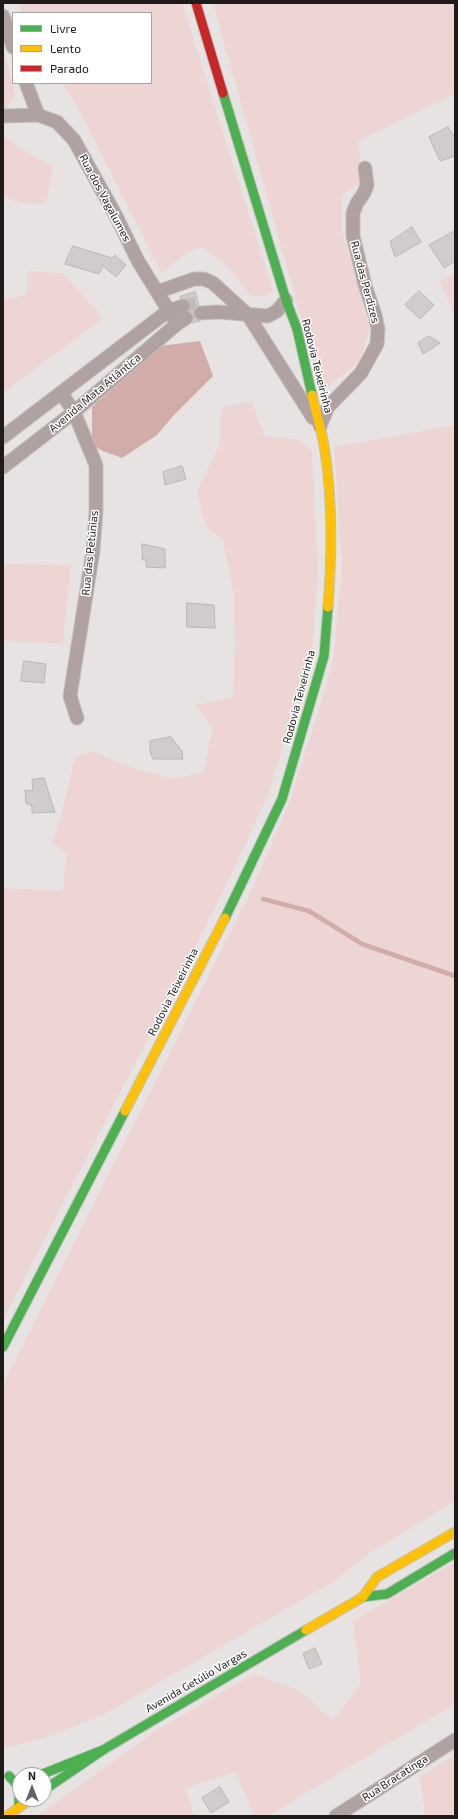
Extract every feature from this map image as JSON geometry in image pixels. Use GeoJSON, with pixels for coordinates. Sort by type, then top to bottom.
{"type":"FeatureCollection","features":[{"type":"Feature","properties":{"kind":"main road","name":"Rodovia Teixeirinha"},"geometry":{"type":"LineString","coordinates":[[3,1347],[242,885],[282,799],[324,656],[331,570],[330,506],[324,446],[297,329],[286,300],[196,3]]}},
{"type":"Feature","properties":{"kind":"main road","name":"Avenida Getúlio Vargas"},"geometry":{"type":"LineString","coordinates":[[363,1597],[377,1577],[455,1532]]}},
{"type":"Feature","properties":{"kind":"main road","name":"Avenida Getúlio Vargas"},"geometry":{"type":"LineString","coordinates":[[52,1785],[103,1750],[363,1597],[387,1594],[455,1553]]}},
{"type":"Feature","properties":{"kind":"main road"},"geometry":{"type":"LineString","coordinates":[[52,1771],[103,1750]]}},
{"type":"Feature","properties":{"kind":"main road"},"geometry":{"type":"LineString","coordinates":[[7,1816],[19,1807]]}},
{"type":"Feature","properties":{"kind":"street"},"geometry":{"type":"LineString","coordinates":[[3,16],[12,44]]}},
{"type":"Feature","properties":{"kind":"street"},"geometry":{"type":"LineString","coordinates":[[26,84],[38,115]]}},
{"type":"Feature","properties":{"kind":"street","name":"Rua dos Vagalumes"},"geometry":{"type":"LineString","coordinates":[[3,116],[38,115],[57,122],[74,140],[116,216],[138,261],[168,311],[182,316]]}},
{"type":"Feature","properties":{"kind":"street","name":"Rua das Perdizes"},"geometry":{"type":"LineString","coordinates":[[320,428],[328,407],[361,373],[377,344],[378,329],[353,236],[353,213],[367,185],[365,168]]}},
{"type":"Feature","properties":{"kind":"street"},"geometry":{"type":"LineString","coordinates":[[157,292],[194,279],[204,279],[213,283],[248,315],[320,428]]}},
{"type":"Feature","properties":{"kind":"street"},"geometry":{"type":"LineString","coordinates":[[200,308],[218,312],[268,316],[277,310],[286,300]]}},
{"type":"Feature","properties":{"kind":"street","name":"Avenida Mata Atlântica"},"geometry":{"type":"LineString","coordinates":[[3,437],[62,394],[168,311]]}},
{"type":"Feature","properties":{"kind":"street","name":"Avenida Mata Atlântica"},"geometry":{"type":"LineString","coordinates":[[3,467],[74,412],[182,316]]}},
{"type":"Feature","properties":{"kind":"street","name":"Rua das Petúnias"},"geometry":{"type":"LineString","coordinates":[[62,394],[74,412],[96,466],[96,511],[93,551],[70,696],[77,718]]}},
{"type":"Feature","properties":{"kind":"street","name":"Rua Bracatinga"},"geometry":{"type":"LineString","coordinates":[[336,1816],[455,1740]]}},
{"type":"Feature","properties":{"kind":"shaded area"},"geometry":{"type":"Polygon","coordinates":[[[19,3],[182,3],[273,291],[265,296],[251,296],[228,267],[202,247],[185,254],[162,273],[74,100],[62,84],[152,84],[152,12],[22,12],[19,3]]]}},
{"type":"Feature","properties":{"kind":"shaded area"},"geometry":{"type":"Polygon","coordinates":[[[213,3],[455,3],[455,94],[358,141],[362,181],[342,195],[342,230],[370,327],[359,362],[322,392],[213,3]]]}},
{"type":"Feature","properties":{"kind":"shaded area"},"geometry":{"type":"Polygon","coordinates":[[[3,45],[15,95],[7,108],[3,108],[3,45]]]}},
{"type":"Feature","properties":{"kind":"shaded area"},"geometry":{"type":"Polygon","coordinates":[[[3,137],[53,167],[46,204],[21,203],[3,197],[3,137]]]}},
{"type":"Feature","properties":{"kind":"shaded area"},"geometry":{"type":"Polygon","coordinates":[[[27,271],[63,273],[98,312],[101,320],[3,393],[3,299],[27,295],[27,271]]]}},
{"type":"Feature","properties":{"kind":"shaded area"},"geometry":{"type":"Polygon","coordinates":[[[455,273],[455,317],[440,282],[455,273]]]}},
{"type":"Feature","properties":{"kind":"shaded area"},"geometry":{"type":"Polygon","coordinates":[[[200,341],[213,376],[174,415],[157,435],[122,458],[92,445],[92,407],[160,346],[200,341]]]}},
{"type":"Feature","properties":{"kind":"shaded area"},"geometry":{"type":"Polygon","coordinates":[[[252,401],[264,436],[296,439],[312,450],[318,570],[312,653],[268,795],[231,875],[3,1320],[3,888],[63,891],[67,854],[52,843],[61,817],[75,757],[91,751],[125,765],[171,779],[203,773],[213,728],[195,705],[233,698],[235,647],[234,596],[223,540],[206,527],[197,492],[219,446],[221,408],[252,401]]]}},
{"type":"Feature","properties":{"kind":"shaded area"},"geometry":{"type":"Polygon","coordinates":[[[455,425],[455,1501],[368,1554],[335,1581],[105,1714],[43,1739],[7,1747],[3,1746],[3,1384],[249,896],[288,806],[318,714],[333,661],[342,567],[334,447],[455,425]]]}},
{"type":"Feature","properties":{"kind":"shaded area"},"geometry":{"type":"Polygon","coordinates":[[[3,564],[71,565],[63,644],[3,641],[3,564]]]}},
{"type":"Feature","properties":{"kind":"shaded area"},"geometry":{"type":"Polygon","coordinates":[[[455,1562],[455,1704],[268,1816],[254,1816],[236,1772],[186,1788],[194,1816],[37,1816],[50,1807],[52,1807],[52,1805],[157,1730],[254,1674],[297,1689],[333,1720],[361,1684],[353,1621],[455,1562]]]}},
{"type":"Feature","properties":{"kind":"shaded area"},"geometry":{"type":"Polygon","coordinates":[[[455,1755],[455,1816],[425,1816],[420,1776],[455,1755]]]}},
{"type":"Feature","properties":{"kind":"building"},"geometry":{"type":"Polygon","coordinates":[[[448,127],[455,137],[455,156],[440,161],[429,137],[448,127]]]}},
{"type":"Feature","properties":{"kind":"building"},"geometry":{"type":"Polygon","coordinates":[[[412,227],[421,242],[395,257],[390,242],[412,227]]]}},
{"type":"Feature","properties":{"kind":"building"},"geometry":{"type":"Polygon","coordinates":[[[455,231],[455,261],[444,268],[429,245],[455,231]]]}},
{"type":"Feature","properties":{"kind":"building"},"geometry":{"type":"Polygon","coordinates":[[[73,246],[112,258],[115,255],[126,265],[116,277],[103,266],[99,274],[65,264],[73,246]]]}},
{"type":"Feature","properties":{"kind":"building"},"geometry":{"type":"Polygon","coordinates":[[[419,291],[434,305],[420,319],[405,305],[419,291]]]}},
{"type":"Feature","properties":{"kind":"building"},"geometry":{"type":"Polygon","coordinates":[[[195,292],[199,305],[194,309],[193,314],[195,318],[200,321],[192,323],[194,317],[189,311],[190,303],[188,300],[180,297],[195,292]]]}},
{"type":"Feature","properties":{"kind":"building"},"geometry":{"type":"Polygon","coordinates":[[[429,336],[440,343],[423,354],[418,343],[429,336]]]}},
{"type":"Feature","properties":{"kind":"building"},"geometry":{"type":"Polygon","coordinates":[[[182,466],[186,479],[165,485],[163,472],[182,466]]]}},
{"type":"Feature","properties":{"kind":"building"},"geometry":{"type":"Polygon","coordinates":[[[142,544],[165,549],[165,568],[146,567],[146,560],[143,560],[142,544]]]}},
{"type":"Feature","properties":{"kind":"building"},"geometry":{"type":"Polygon","coordinates":[[[187,603],[214,605],[215,628],[187,627],[187,603]]]}},
{"type":"Feature","properties":{"kind":"building"},"geometry":{"type":"Polygon","coordinates":[[[24,661],[46,664],[44,683],[21,681],[24,661]]]}},
{"type":"Feature","properties":{"kind":"building"},"geometry":{"type":"Polygon","coordinates":[[[171,737],[182,751],[183,759],[153,759],[150,752],[150,741],[171,737]]]}},
{"type":"Feature","properties":{"kind":"building"},"geometry":{"type":"Polygon","coordinates":[[[44,778],[55,812],[32,813],[32,806],[26,803],[25,790],[33,791],[32,780],[44,778]]]}},
{"type":"Feature","properties":{"kind":"building"},"geometry":{"type":"Polygon","coordinates":[[[315,1648],[322,1664],[309,1669],[303,1654],[315,1648]]]}},
{"type":"Feature","properties":{"kind":"building"},"geometry":{"type":"Polygon","coordinates":[[[220,1787],[229,1802],[211,1813],[202,1798],[220,1787]]]}},
{"type":"Feature","properties":{"kind":"waterway"},"geometry":{"type":"LineString","coordinates":[[263,899],[309,911],[362,944],[455,976]]}},
{"type":"Feature","properties":{"kind":"tunnel"},"geometry":{"type":"LineString","coordinates":[[183,306],[198,303]]}},
{"type":"Feature","properties":{"kind":"traffic: fast"},"geometry":{"type":"LineString","coordinates":[[223,93],[286,300],[297,329],[312,395]]}},
{"type":"Feature","properties":{"kind":"traffic: fast"},"geometry":{"type":"LineString","coordinates":[[225,918],[282,799],[324,656],[328,607]]}},
{"type":"Feature","properties":{"kind":"traffic: fast"},"geometry":{"type":"LineString","coordinates":[[3,1347],[125,1111]]}},
{"type":"Feature","properties":{"kind":"traffic: fast"},"geometry":{"type":"LineString","coordinates":[[363,1597],[387,1594],[455,1553]]}},
{"type":"Feature","properties":{"kind":"traffic: fast"},"geometry":{"type":"LineString","coordinates":[[52,1785],[103,1750],[306,1630]]}},
{"type":"Feature","properties":{"kind":"traffic: fast"},"geometry":{"type":"LineString","coordinates":[[52,1770],[103,1750]]}},
{"type":"Feature","properties":{"kind":"traffic: fast"},"geometry":{"type":"LineString","coordinates":[[9,1776],[12,1779]]}},
{"type":"Feature","properties":{"kind":"traffic: slow"},"geometry":{"type":"LineString","coordinates":[[312,395],[324,445],[329,485],[331,546],[328,607]]}},
{"type":"Feature","properties":{"kind":"traffic: slow"},"geometry":{"type":"LineString","coordinates":[[125,1111],[225,918]]}},
{"type":"Feature","properties":{"kind":"traffic: slow"},"geometry":{"type":"LineString","coordinates":[[306,1630],[363,1597],[377,1577],[455,1532]]}},
{"type":"Feature","properties":{"kind":"traffic: slow"},"geometry":{"type":"LineString","coordinates":[[7,1816],[20,1807]]}},
{"type":"Feature","properties":{"kind":"traffic: jam"},"geometry":{"type":"LineString","coordinates":[[196,3],[223,93]]}}]}
